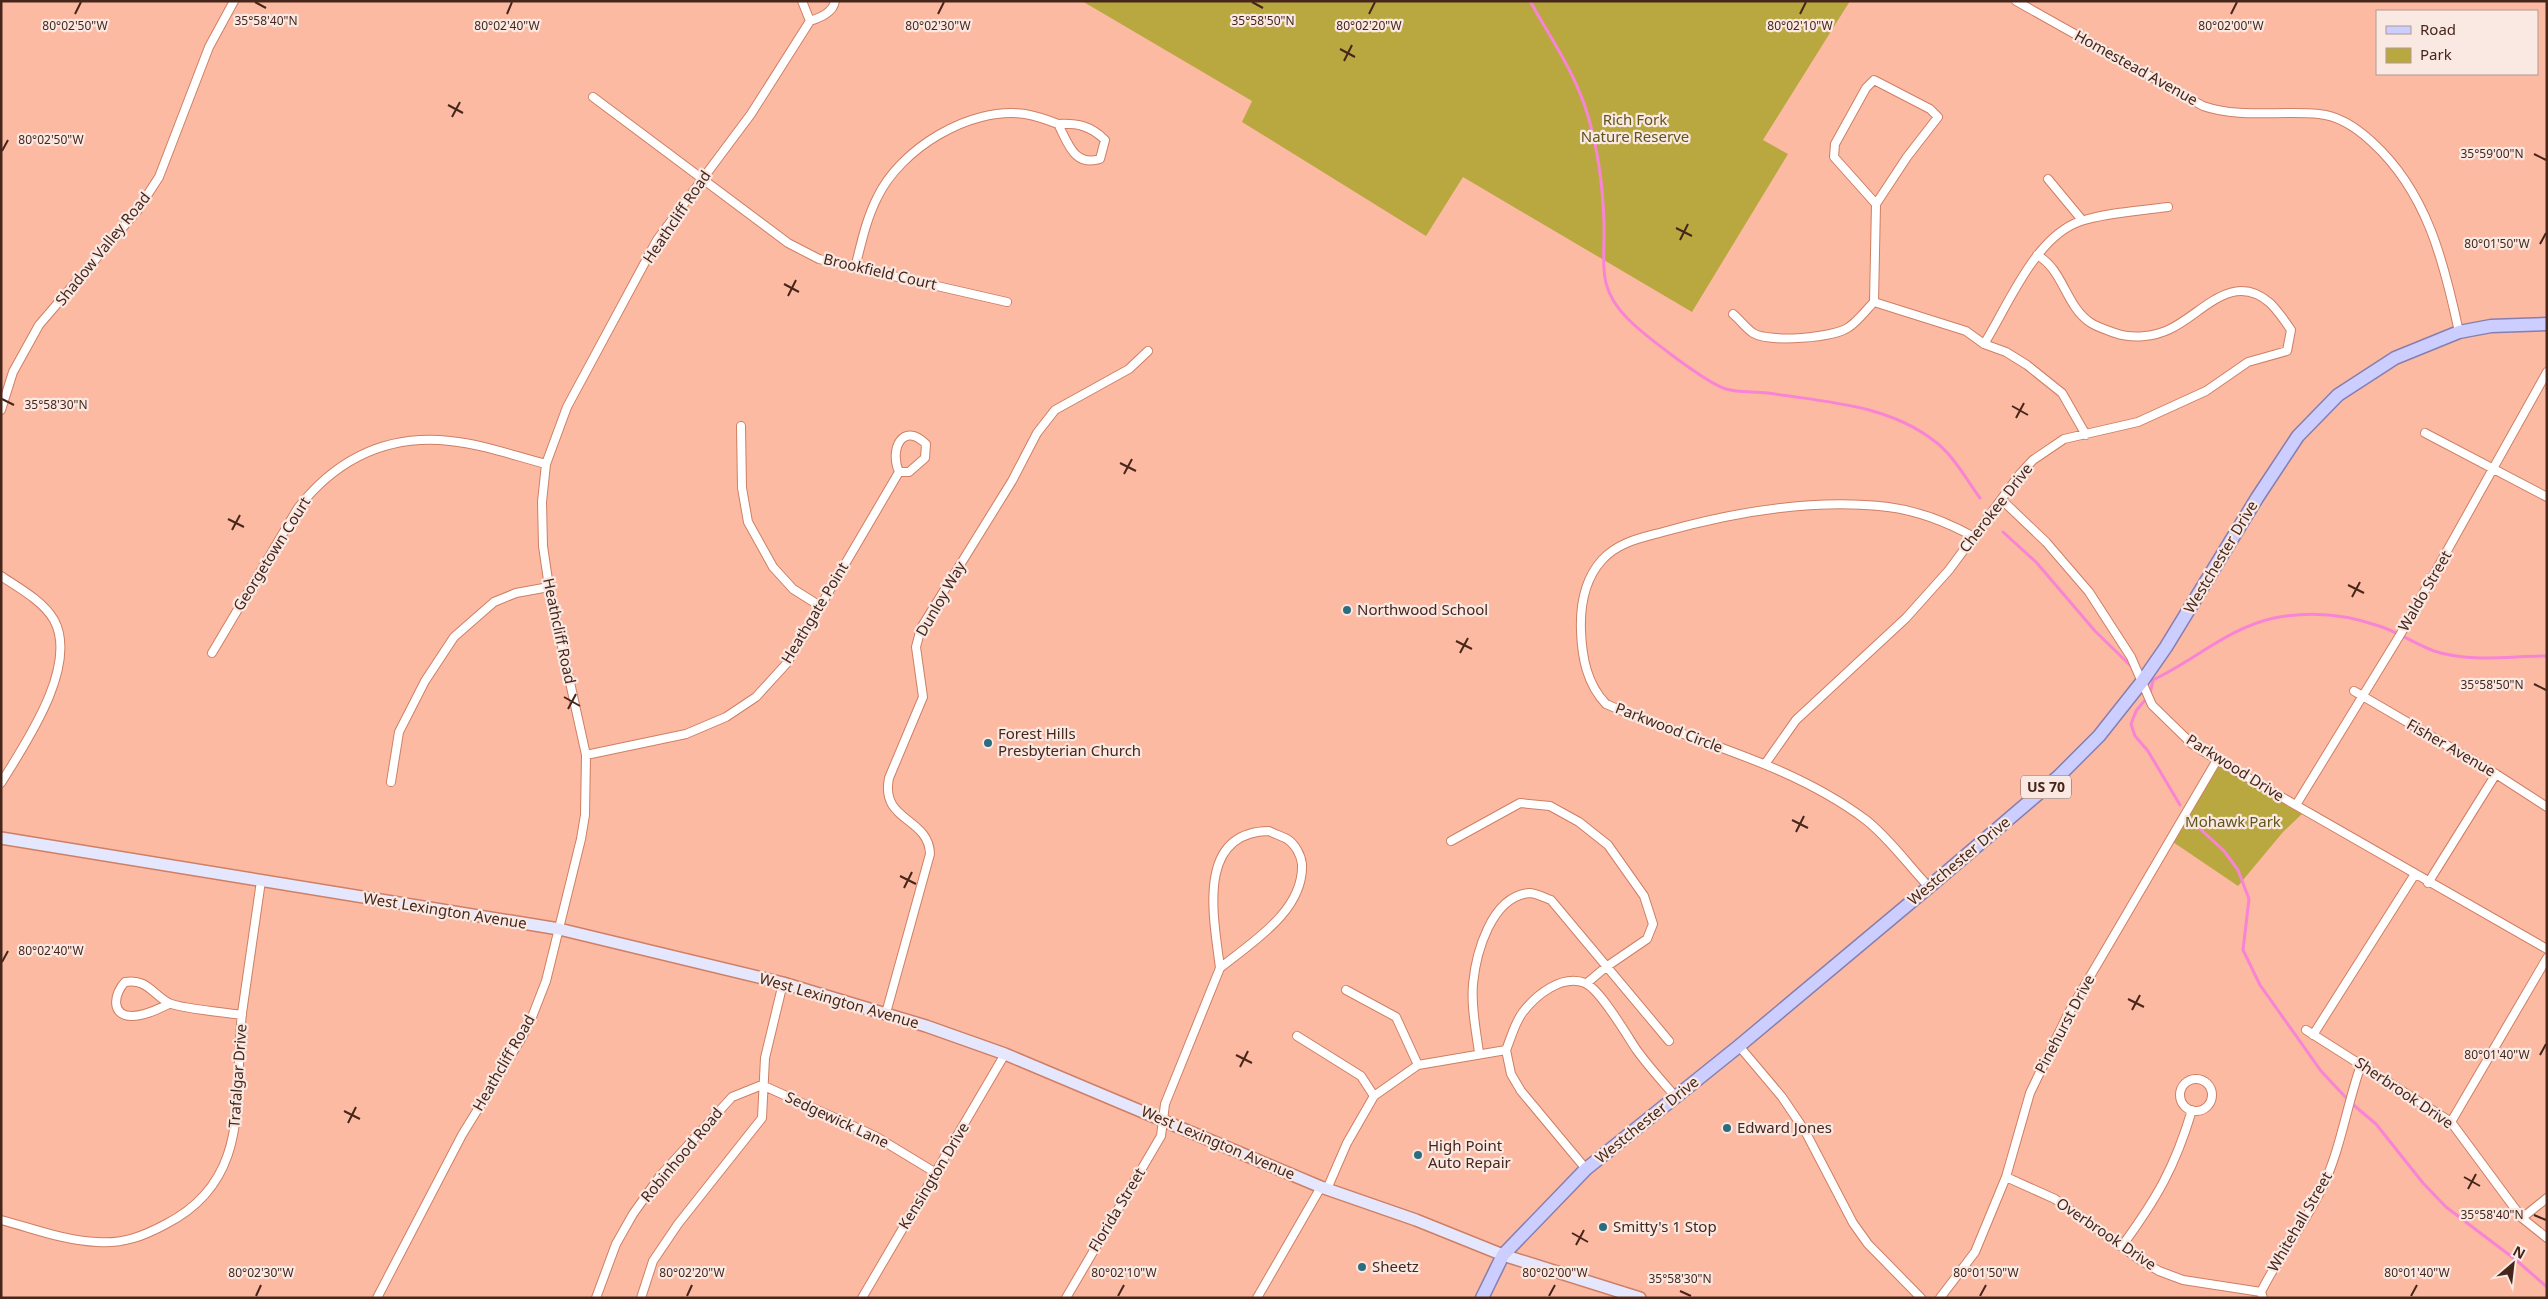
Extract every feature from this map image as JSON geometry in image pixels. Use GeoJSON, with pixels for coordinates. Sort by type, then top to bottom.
{"type":"FeatureCollection","features":[{"type":"Feature","properties":{"kind":"main road","name":"Westchester Drive"},"geometry":{"type":"LineString","coordinates":[[1482,1298],[1504,1255],[1586,1168],[1740,1046],[1929,887],[2059,776],[2099,736],[2141,683],[2298,436],[2338,396],[2396,358],[2459,332],[2491,326],[2547,324]]}},
{"type":"Feature","properties":{"kind":"street","name":"Shadow Valley Road"},"geometry":{"type":"LineString","coordinates":[[1,410],[13,372],[39,325],[131,218],[159,177],[209,47],[234,1]]}},
{"type":"Feature","properties":{"kind":"street"},"geometry":{"type":"LineString","coordinates":[[802,1],[810,22]]}},
{"type":"Feature","properties":{"kind":"street","name":"Heathcliff Road"},"geometry":{"type":"LineString","coordinates":[[377,1298],[462,1135],[522,1039],[546,981],[585,815],[586,755],[549,587],[542,544],[542,502],[546,464],[567,407],[652,248],[751,114],[810,22],[822,16],[834,6],[835,1]]}},
{"type":"Feature","properties":{"kind":"street","name":"Homestead Avenue"},"geometry":{"type":"LineString","coordinates":[[2016,1],[2202,106],[2231,113],[2320,114],[2342,121],[2363,134],[2404,178],[2425,213],[2447,278],[2459,332]]}},
{"type":"Feature","properties":{"kind":"street"},"geometry":{"type":"LineString","coordinates":[[1733,314],[1754,333],[1770,338],[1790,338],[1837,333],[1849,327],[1874,302],[1876,204],[1906,157],[1938,117],[1930,109],[1874,80],[1866,88],[1835,144],[1833,153],[1876,204]]}},
{"type":"Feature","properties":{"kind":"street","name":"Brookfield Court"},"geometry":{"type":"LineString","coordinates":[[592,97],[788,243],[819,259],[1007,302]]}},
{"type":"Feature","properties":{"kind":"street"},"geometry":{"type":"LineString","coordinates":[[856,268],[866,226],[878,197],[900,164],[929,140],[960,124],[997,114],[1024,114],[1058,124],[1077,123],[1099,134],[1105,140],[1100,159],[1090,162],[1082,160],[1075,154],[1058,124]]}},
{"type":"Feature","properties":{"kind":"street"},"geometry":{"type":"LineString","coordinates":[[2048,179],[2082,220]]}},
{"type":"Feature","properties":{"kind":"street"},"geometry":{"type":"LineString","coordinates":[[1984,344],[2037,255],[2071,225],[2082,220],[2168,207]]}},
{"type":"Feature","properties":{"kind":"street","name":"Cherokee Drive"},"geometry":{"type":"LineString","coordinates":[[1765,764],[1796,720],[1906,618],[1949,570],[2020,474],[2033,460],[2064,439],[2138,422],[2206,391],[2248,362],[2287,351],[2291,330],[2271,304],[2251,293],[2238,291],[2220,296],[2208,302],[2199,311],[2161,334],[2131,337],[2115,333],[2091,323],[2079,312],[2058,275],[2047,260],[2037,255]]}},
{"type":"Feature","properties":{"kind":"street"},"geometry":{"type":"LineString","coordinates":[[1874,302],[1966,331],[1984,344],[2006,352],[2027,365],[2062,393],[2086,434]]}},
{"type":"Feature","properties":{"kind":"street","name":"Dunloy Way"},"geometry":{"type":"LineString","coordinates":[[886,1013],[930,854],[926,837],[893,807],[887,792],[889,778],[923,697],[916,647],[921,628],[1012,482],[1046,420],[1055,410],[1129,369],[1148,351]]}},
{"type":"Feature","properties":{"kind":"street","name":"Waldo Street"},"geometry":{"type":"LineString","coordinates":[[2296,805],[2363,697],[2494,469],[2547,372]]}},
{"type":"Feature","properties":{"kind":"street"},"geometry":{"type":"LineString","coordinates":[[740,426],[742,488],[748,522],[773,567],[793,589],[820,606]]}},
{"type":"Feature","properties":{"kind":"street"},"geometry":{"type":"LineString","coordinates":[[2425,433],[2547,497]]}},
{"type":"Feature","properties":{"kind":"street"},"geometry":{"type":"LineString","coordinates":[[909,435],[920,439],[926,444],[926,458],[909,472],[899,472],[894,456],[898,444],[904,437],[909,435]]}},
{"type":"Feature","properties":{"kind":"street","name":"Georgetown Court"},"geometry":{"type":"LineString","coordinates":[[212,652],[298,508],[315,487],[340,466],[377,448],[408,442],[450,440],[546,464]]}},
{"type":"Feature","properties":{"kind":"street","name":"Heathgate Point"},"geometry":{"type":"LineString","coordinates":[[586,755],[686,734],[726,716],[756,697],[787,663],[899,472]]}},
{"type":"Feature","properties":{"kind":"street","name":"Parkwood Drive"},"geometry":{"type":"LineString","coordinates":[[2002,500],[2046,542],[2088,592],[2119,636],[2152,705],[2192,744],[2547,949]]}},
{"type":"Feature","properties":{"kind":"street","name":"Parkwood Circle"},"geometry":{"type":"LineString","coordinates":[[1929,887],[1868,821],[1811,784],[1765,764],[1606,704],[1594,691],[1582,652],[1580,617],[1583,594],[1602,560],[1615,549],[1628,542],[1682,527],[1751,513],[1794,508],[1856,505],[1888,507],[1932,517],[1974,537]]}},
{"type":"Feature","properties":{"kind":"street"},"geometry":{"type":"LineString","coordinates":[[1,576],[46,609],[55,622],[60,660],[54,685],[45,706],[1,782]]}},
{"type":"Feature","properties":{"kind":"street"},"geometry":{"type":"LineString","coordinates":[[391,782],[399,732],[425,681],[454,637],[494,602],[516,593],[549,587]]}},
{"type":"Feature","properties":{"kind":"street","name":"Fisher Avenue"},"geometry":{"type":"LineString","coordinates":[[2354,691],[2496,774],[2547,807]]}},
{"type":"Feature","properties":{"kind":"street","name":"Pinehurst Drive"},"geometry":{"type":"LineString","coordinates":[[1940,1298],[1976,1252],[2006,1177],[2030,1093],[2041,1066],[2068,1014],[2217,760]]}},
{"type":"Feature","properties":{"kind":"street"},"geometry":{"type":"LineString","coordinates":[[2428,882],[2496,774]]}},
{"type":"Feature","properties":{"kind":"street"},"geometry":{"type":"LineString","coordinates":[[1451,841],[1520,803],[1550,806],[1579,822],[1608,845],[1644,896],[1653,924],[1647,939],[1606,967],[1587,983]]}},
{"type":"Feature","properties":{"kind":"street"},"geometry":{"type":"LineString","coordinates":[[1252,832],[1269,832],[1288,839],[1301,856],[1302,878],[1293,900],[1269,928],[1220,968],[1212,901],[1217,866],[1225,851],[1235,840],[1252,832]]}},
{"type":"Feature","properties":{"kind":"street","name":"West Lexington Avenue"},"geometry":{"type":"LineString","coordinates":[[1,838],[559,929],[783,983],[886,1013],[1005,1054],[1324,1188],[1416,1220],[1504,1255],[1640,1298]]}},
{"type":"Feature","properties":{"kind":"street","name":"Sherbrook Drive"},"geometry":{"type":"LineString","coordinates":[[2415,874],[2310,1033],[2451,1122],[2522,1218],[2547,1238]]}},
{"type":"Feature","properties":{"kind":"street","name":"Trafalgar Drive"},"geometry":{"type":"LineString","coordinates":[[1,1220],[98,1242],[123,1241],[144,1236],[187,1213],[212,1188],[226,1160],[235,1130],[242,1015],[261,881]]}},
{"type":"Feature","properties":{"kind":"street"},"geometry":{"type":"LineString","coordinates":[[1479,1053],[1472,1004],[1476,963],[1491,924],[1508,902],[1518,896],[1532,893],[1551,900],[1670,1041]]}},
{"type":"Feature","properties":{"kind":"street"},"geometry":{"type":"LineString","coordinates":[[2451,1122],[2547,958]]}},
{"type":"Feature","properties":{"kind":"street","name":"Florida Street"},"geometry":{"type":"LineString","coordinates":[[1066,1298],[1161,1136],[1165,1104],[1220,968]]}},
{"type":"Feature","properties":{"kind":"street"},"geometry":{"type":"LineString","coordinates":[[1586,1168],[1521,1091],[1511,1074],[1506,1050],[1522,1013],[1540,996],[1555,985],[1574,980],[1587,983],[1611,1010],[1637,1050],[1675,1096]]}},
{"type":"Feature","properties":{"kind":"street"},"geometry":{"type":"LineString","coordinates":[[169,1004],[146,984],[134,981],[126,982],[116,996],[115,1004],[120,1012],[129,1016],[139,1015],[169,1004],[242,1015]]}},
{"type":"Feature","properties":{"kind":"street"},"geometry":{"type":"LineString","coordinates":[[641,1298],[653,1261],[678,1224],[762,1118],[762,1085],[765,1058],[783,983]]}},
{"type":"Feature","properties":{"kind":"street"},"geometry":{"type":"LineString","coordinates":[[1346,990],[1396,1017],[1418,1065]]}},
{"type":"Feature","properties":{"kind":"street"},"geometry":{"type":"LineString","coordinates":[[1297,1036],[1361,1076],[1374,1096]]}},
{"type":"Feature","properties":{"kind":"street"},"geometry":{"type":"LineString","coordinates":[[1740,1046],[1782,1098],[1805,1131],[1853,1223],[1868,1244],[1921,1298]]}},
{"type":"Feature","properties":{"kind":"street"},"geometry":{"type":"LineString","coordinates":[[1257,1298],[1324,1188],[1347,1142],[1374,1096],[1418,1065],[1479,1053],[1506,1050]]}},
{"type":"Feature","properties":{"kind":"street","name":"Kensington Drive"},"geometry":{"type":"LineString","coordinates":[[862,1298],[1005,1054]]}},
{"type":"Feature","properties":{"kind":"street","name":"Whitehall Street"},"geometry":{"type":"LineString","coordinates":[[2262,1295],[2274,1267],[2323,1187],[2331,1167],[2361,1065]]}},
{"type":"Feature","properties":{"kind":"street"},"geometry":{"type":"LineString","coordinates":[[2198,1079],[2208,1083],[2212,1098],[2202,1110],[2192,1110],[2183,1104],[2180,1094],[2188,1081],[2198,1079]]}},
{"type":"Feature","properties":{"kind":"street","name":"Sedgewick Lane"},"geometry":{"type":"LineString","coordinates":[[762,1085],[875,1136],[936,1173]]}},
{"type":"Feature","properties":{"kind":"street","name":"Robinhood Road"},"geometry":{"type":"LineString","coordinates":[[596,1298],[616,1244],[633,1214],[660,1176],[732,1097],[762,1085]]}},
{"type":"Feature","properties":{"kind":"street"},"geometry":{"type":"LineString","coordinates":[[2122,1246],[2163,1186],[2174,1163],[2192,1110]]}},
{"type":"Feature","properties":{"kind":"street","name":"Overbrook Drive"},"geometry":{"type":"LineString","coordinates":[[2006,1177],[2055,1199],[2140,1260],[2183,1280],[2262,1295]]}},
{"type":"Feature","properties":{"kind":"street"},"geometry":{"type":"LineString","coordinates":[[2522,1218],[2547,1198]]}},
{"type":"Feature","properties":{"kind":"green space","name":"Rich Fork Nature Reserve"},"geometry":{"type":"Polygon","coordinates":[[[1082,1],[1850,1],[1763,140],[1788,154],[1692,312],[1463,177],[1426,236],[1242,122],[1252,101],[1082,1]]]}},
{"type":"Feature","properties":{"kind":"green space","name":"Mohawk Park"},"geometry":{"type":"Polygon","coordinates":[[[2217,760],[2305,811],[2283,832],[2238,886],[2170,840],[2217,760]]]}},
{"type":"Feature","properties":{"kind":"waterway"},"geometry":{"type":"LineString","coordinates":[[1530,1],[1570,71],[1588,116],[1595,142],[1601,183],[1604,224],[1604,274],[1611,296],[1628,319],[1661,347],[1690,368],[1704,378],[1726,389],[1768,393],[1854,406],[1895,419],[1915,428],[1947,452],[1980,498]]}},
{"type":"Feature","properties":{"kind":"waterway"},"geometry":{"type":"LineString","coordinates":[[2003,532],[2036,562],[2095,631],[2135,670]]}},
{"type":"Feature","properties":{"kind":"waterway"},"geometry":{"type":"LineString","coordinates":[[2153,680],[2241,629],[2274,618],[2314,614],[2340,616],[2366,622],[2393,631],[2420,645],[2448,655],[2476,658],[2547,656]]}},
{"type":"Feature","properties":{"kind":"waterway"},"geometry":{"type":"LineString","coordinates":[[2153,680],[2150,694],[2136,711],[2131,724],[2135,736],[2148,751],[2180,805]]}},
{"type":"Feature","properties":{"kind":"waterway"},"geometry":{"type":"LineString","coordinates":[[2196,825],[2224,851],[2238,870],[2249,899],[2243,950],[2260,985],[2321,1071],[2350,1102],[2376,1124],[2423,1183],[2446,1207],[2516,1260],[2547,1287]]}},
{"type":"Feature","properties":{"kind":"place","name":"Northwood School"},"geometry":{"type":"Point","coordinates":[1347,610]}},
{"type":"Feature","properties":{"kind":"place","name":"Forest Hills Presbyterian Church"},"geometry":{"type":"Point","coordinates":[988,743]}},
{"type":"Feature","properties":{"kind":"place","name":"Edward Jones"},"geometry":{"type":"Point","coordinates":[1727,1128]}},
{"type":"Feature","properties":{"kind":"place","name":"High Point Auto Repair"},"geometry":{"type":"Point","coordinates":[1418,1155]}},
{"type":"Feature","properties":{"kind":"place","name":"Smitty's 1 Stop"},"geometry":{"type":"Point","coordinates":[1603,1227]}},
{"type":"Feature","properties":{"kind":"place","name":"Sheetz"},"geometry":{"type":"Point","coordinates":[1362,1267]}}]}
